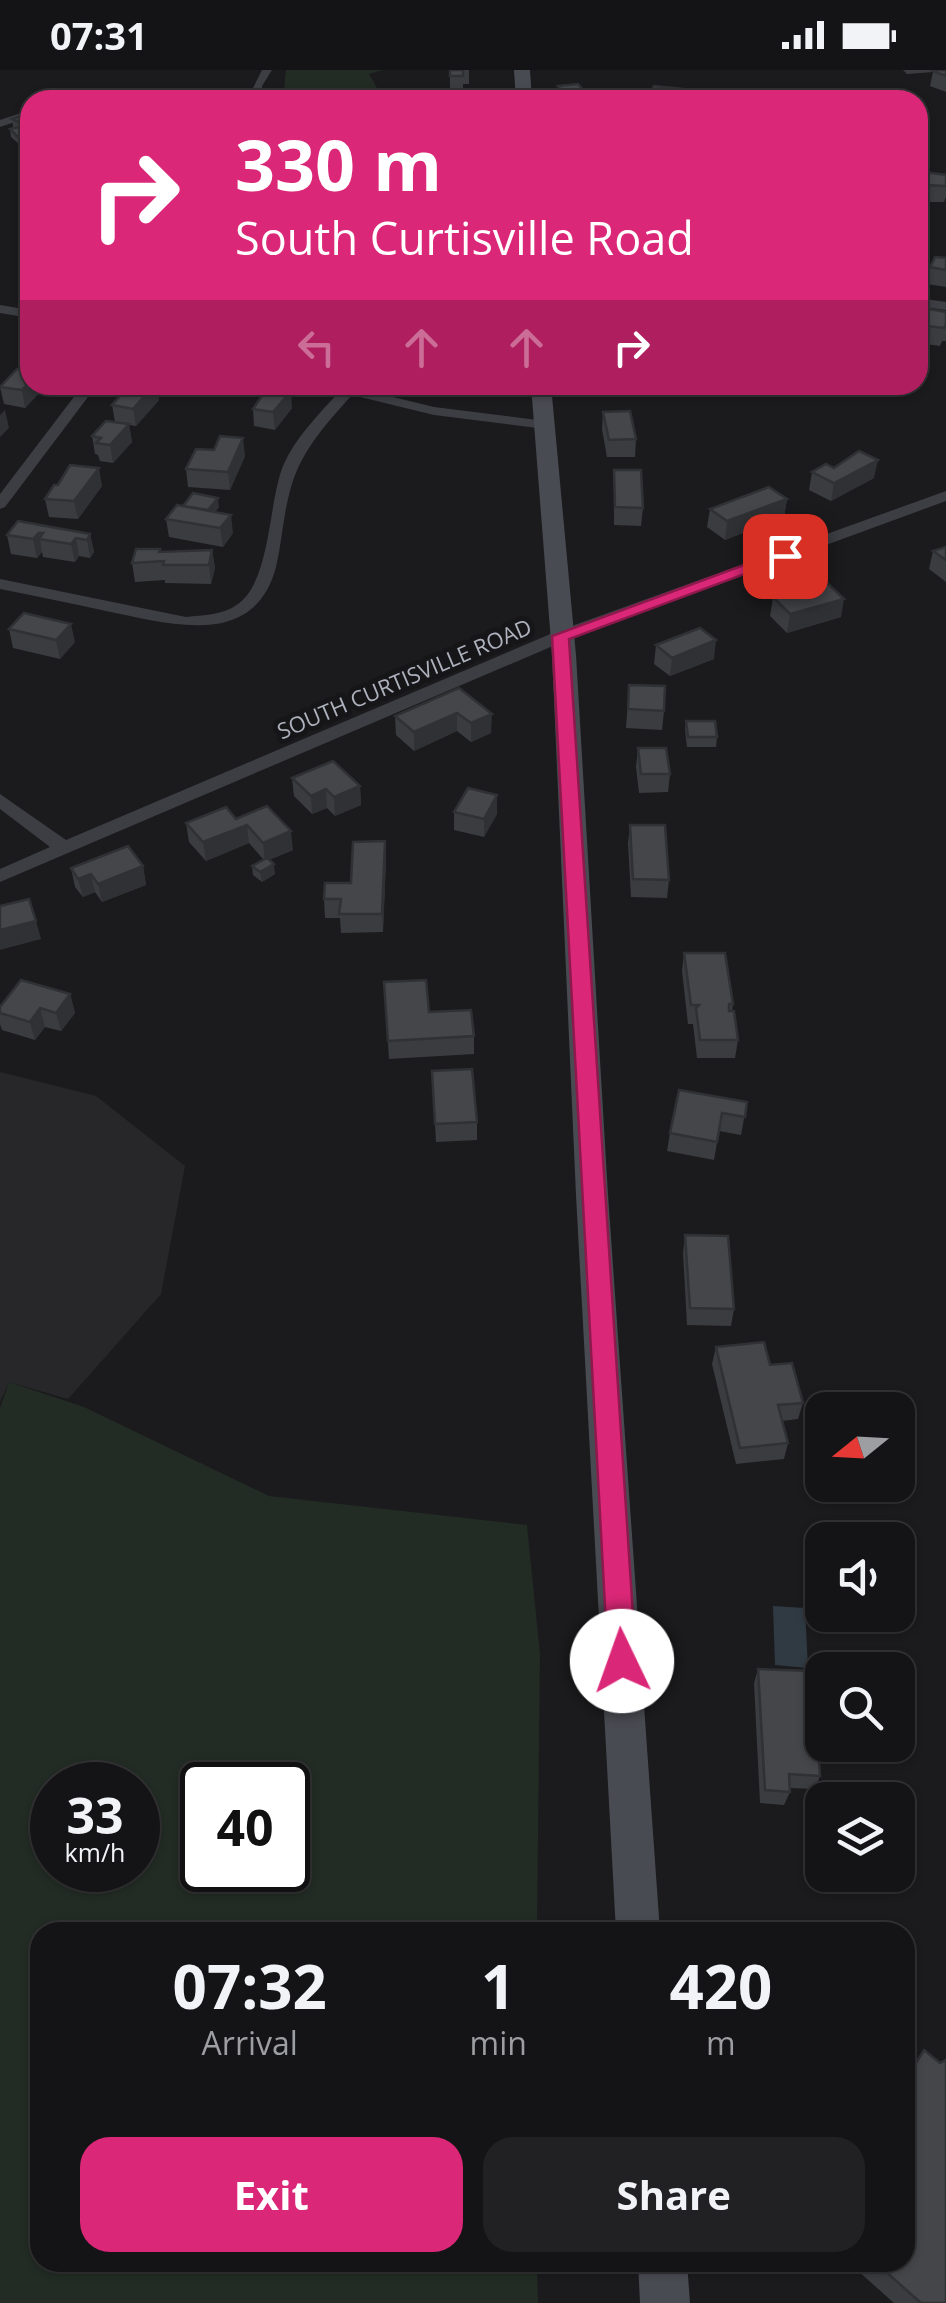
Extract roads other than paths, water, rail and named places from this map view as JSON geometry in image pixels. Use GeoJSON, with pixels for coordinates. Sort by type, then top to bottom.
{"type":"FeatureCollection","features":[{"type":"Feature","properties":{"kind":"street"},"geometry":{"type":"LineString","coordinates":[[0,504],[82,395]]}},
{"type":"Feature","properties":{"kind":"street"},"geometry":{"type":"LineString","coordinates":[[0,584],[186,622],[211,622],[235,616],[251,605],[266,578],[291,464],[313,430],[344,395]]}},
{"type":"Feature","properties":{"kind":"street"},"geometry":{"type":"LineString","coordinates":[[361,395],[434,411],[545,425]]}},
{"type":"Feature","properties":{"kind":"street"},"geometry":{"type":"LineString","coordinates":[[543,395],[561,636],[637,1922]]}},
{"type":"Feature","properties":{"kind":"street","name":"SOUTH CURTISVILLE ROAD"},"geometry":{"type":"LineString","coordinates":[[0,876],[561,636],[946,496]]}},
{"type":"Feature","properties":{"kind":"street"},"geometry":{"type":"LineString","coordinates":[[0,800],[65,849]]}},
{"type":"Feature","properties":{"kind":"street"},"geometry":{"type":"LineString","coordinates":[[663,2272],[665,2303]]}}]}
